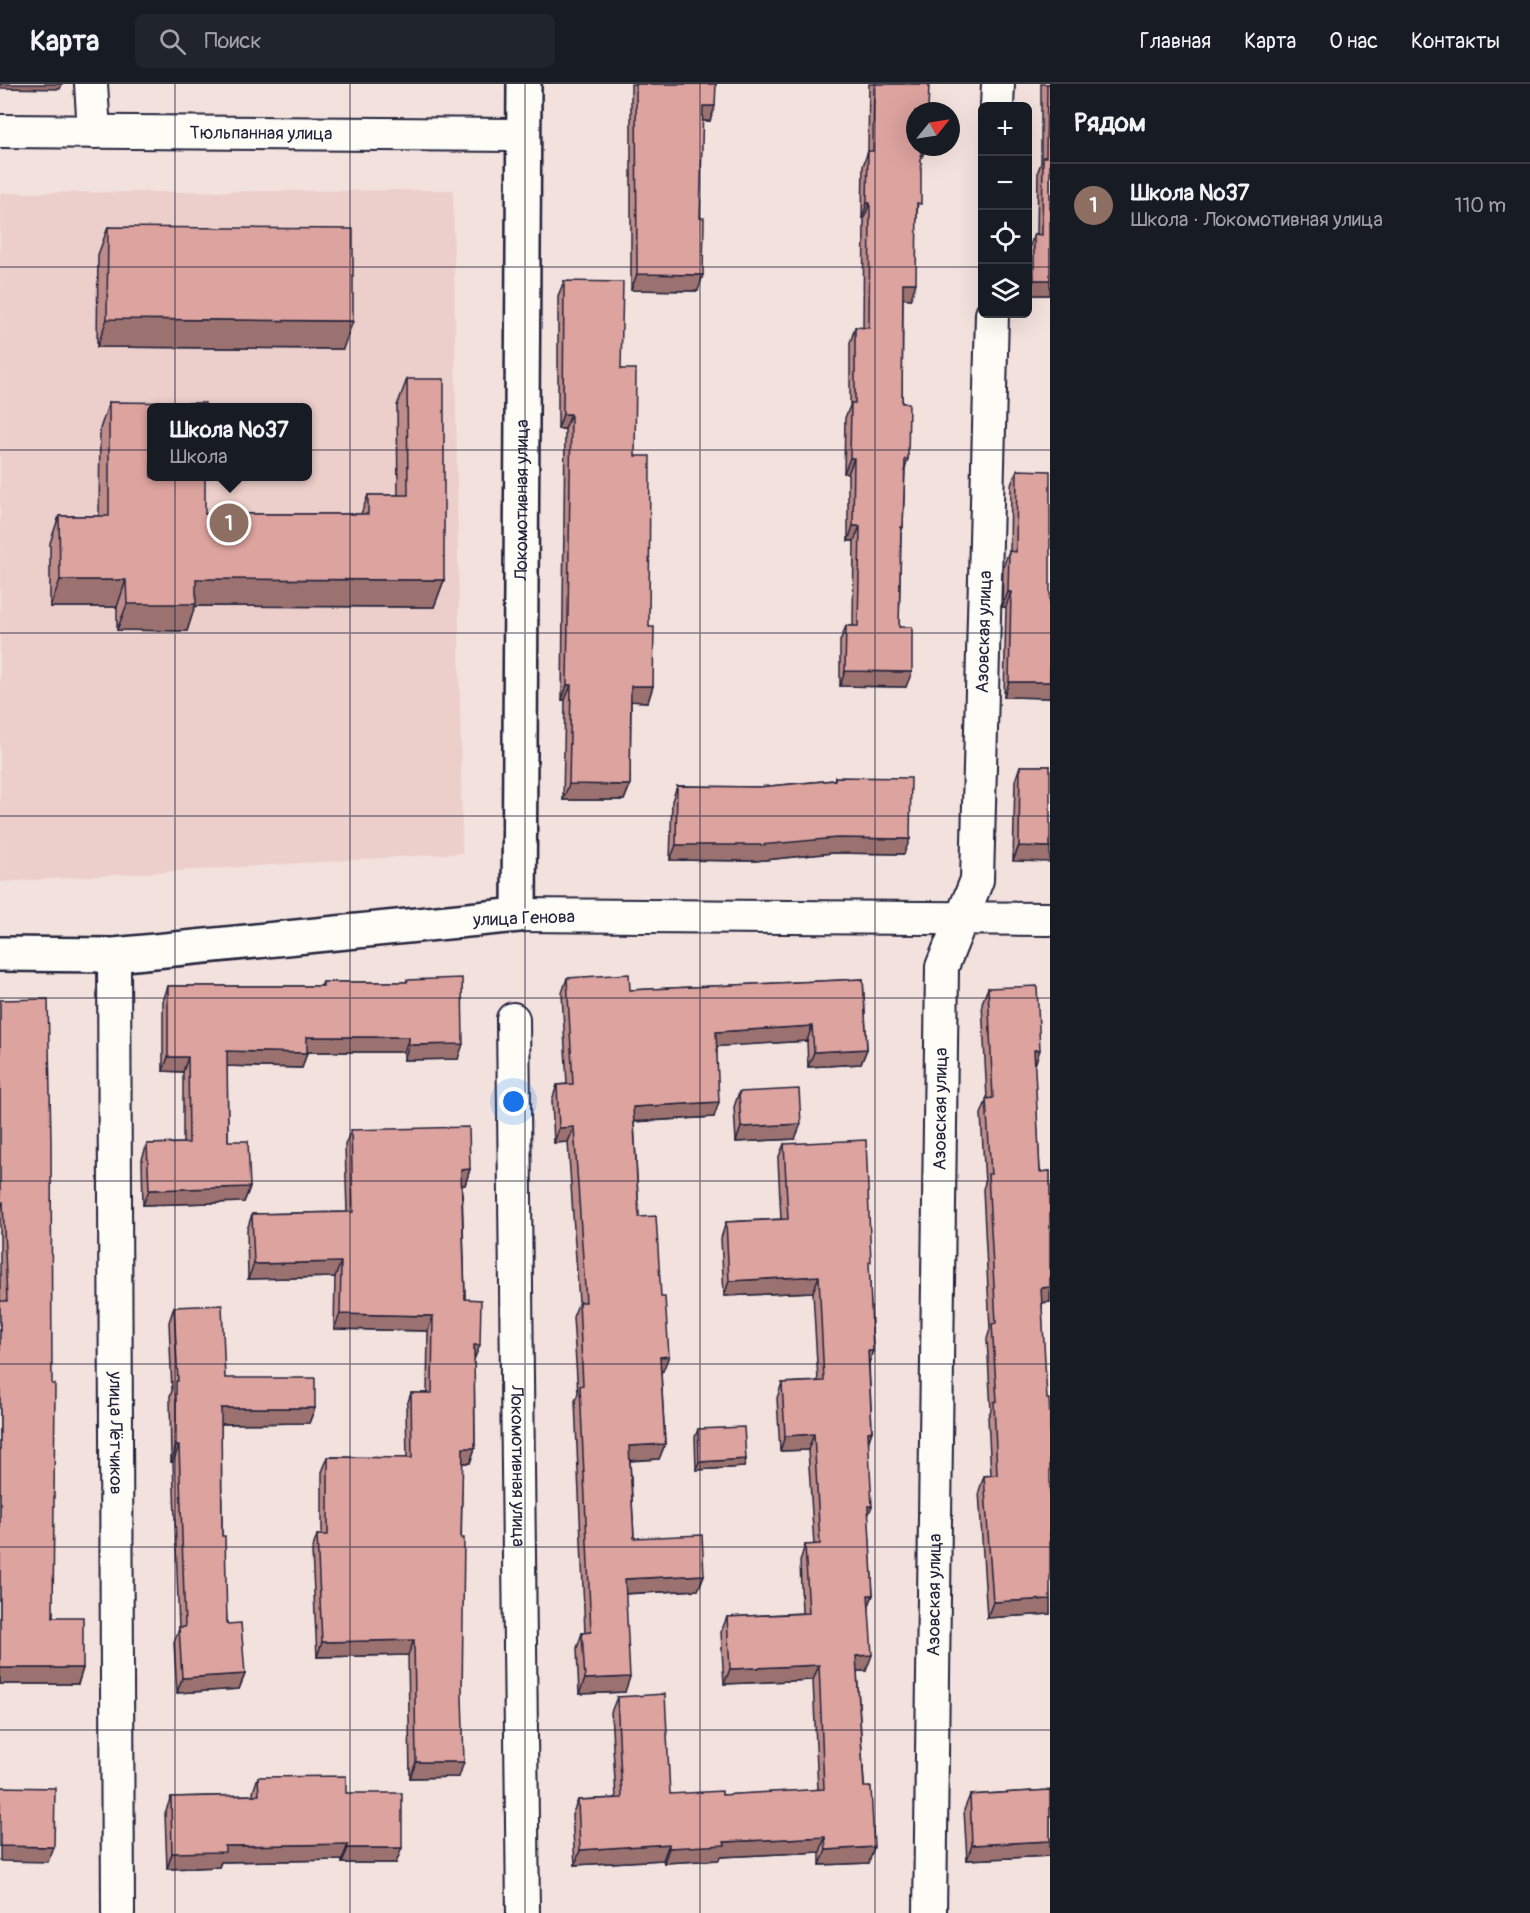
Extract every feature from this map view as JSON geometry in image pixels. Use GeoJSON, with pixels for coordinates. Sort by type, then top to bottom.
{"type":"FeatureCollection","features":[{"type":"Feature","properties":{"kind":"main road","name":"Локомотивная улица"},"geometry":{"type":"LineString","coordinates":[[519,915],[524,84]]}},
{"type":"Feature","properties":{"kind":"main road","name":"улица Генова"},"geometry":{"type":"LineString","coordinates":[[0,954],[114,955],[519,915]]}},
{"type":"Feature","properties":{"kind":"street"},"geometry":{"type":"LineString","coordinates":[[91,84],[94,132]]}},
{"type":"Feature","properties":{"kind":"street"},"geometry":{"type":"LineString","coordinates":[[997,102],[998,84]]}},
{"type":"Feature","properties":{"kind":"street","name":"Тюльпанная улица"},"geometry":{"type":"LineString","coordinates":[[0,131],[523,135]]}},
{"type":"Feature","properties":{"kind":"street","name":"Азовская улица"},"geometry":{"type":"LineString","coordinates":[[930,1913],[942,967],[977,880],[992,318]]}},
{"type":"Feature","properties":{"kind":"street","name":"улица Генова"},"geometry":{"type":"LineString","coordinates":[[519,915],[1050,920]]}},
{"type":"Feature","properties":{"kind":"street","name":"улица Лётчиков"},"geometry":{"type":"LineString","coordinates":[[114,955],[118,1913]]}},
{"type":"Feature","properties":{"kind":"street","name":"Локомотивная улица"},"geometry":{"type":"LineString","coordinates":[[513,1019],[523,1913]]}},
{"type":"Feature","properties":{"kind":"shaded area"},"geometry":{"type":"Polygon","coordinates":[[[453,190],[462,853],[0,882],[0,193],[453,190]]]}},
{"type":"Feature","properties":{"kind":"building"},"geometry":{"type":"Polygon","coordinates":[[[636,84],[716,84],[715,106],[703,106],[700,218],[704,218],[703,275],[637,274],[636,84]]]}},
{"type":"Feature","properties":{"kind":"building"},"geometry":{"type":"Polygon","coordinates":[[[874,84],[929,84],[928,102],[906,102],[906,156],[921,156],[921,204],[917,203],[916,283],[903,283],[902,403],[909,403],[908,459],[905,459],[903,527],[901,527],[899,627],[912,627],[912,672],[845,671],[846,626],[858,626],[860,526],[853,526],[854,458],[850,458],[851,403],[855,403],[855,327],[869,328],[868,151],[873,151],[874,84]]]}},
{"type":"Feature","properties":{"kind":"building"},"geometry":{"type":"Polygon","coordinates":[[[1047,84],[1050,84],[1050,280],[1034,280],[1034,234],[1042,235],[1047,84]]]}},
{"type":"Feature","properties":{"kind":"building"},"geometry":{"type":"Polygon","coordinates":[[[108,227],[353,229],[353,321],[107,319],[108,227]]]}},
{"type":"Feature","properties":{"kind":"building"},"geometry":{"type":"Polygon","coordinates":[[[564,281],[623,282],[621,369],[636,369],[635,456],[650,456],[649,627],[654,627],[653,686],[631,686],[630,785],[569,784],[571,685],[567,685],[571,414],[563,414],[564,281]]]}},
{"type":"Feature","properties":{"kind":"building"},"geometry":{"type":"Polygon","coordinates":[[[407,379],[444,379],[444,580],[196,579],[196,604],[127,604],[126,580],[60,580],[59,516],[109,516],[109,402],[205,403],[147,403],[147,481],[205,481],[205,514],[368,514],[368,495],[408,495],[407,379]]]}},
{"type":"Feature","properties":{"kind":"building"},"geometry":{"type":"Polygon","coordinates":[[[1017,470],[1050,471],[1050,682],[1009,682],[1011,592],[1008,592],[1009,551],[1016,552],[1017,470]]]}},
{"type":"Feature","properties":{"kind":"building"},"geometry":{"type":"Polygon","coordinates":[[[1020,766],[1050,766],[1050,847],[1019,846],[1020,766]]]}},
{"type":"Feature","properties":{"kind":"building"},"geometry":{"type":"Polygon","coordinates":[[[835,777],[911,778],[910,839],[837,838],[760,845],[676,845],[677,786],[759,787],[835,780],[835,777]]]}},
{"type":"Feature","properties":{"kind":"building"},"geometry":{"type":"Polygon","coordinates":[[[629,974],[630,990],[863,979],[867,1049],[814,1052],[812,1026],[716,1032],[719,1102],[633,1107],[639,1217],[656,1216],[661,1297],[665,1297],[669,1356],[660,1357],[665,1444],[629,1446],[634,1538],[702,1535],[704,1575],[625,1579],[630,1677],[585,1679],[582,1633],[591,1632],[580,1386],[583,1385],[579,1302],[586,1302],[574,1127],[559,1128],[557,1085],[573,1084],[567,978],[629,974]]]}},
{"type":"Feature","properties":{"kind":"building"},"geometry":{"type":"Polygon","coordinates":[[[462,978],[463,1044],[409,1045],[409,1037],[307,1037],[307,1053],[227,1051],[228,1141],[248,1141],[250,1187],[149,1190],[147,1144],[189,1143],[188,1057],[168,1057],[168,986],[323,986],[323,982],[407,982],[407,980],[462,978]]]}},
{"type":"Feature","properties":{"kind":"building"},"geometry":{"type":"Polygon","coordinates":[[[1037,986],[1040,1050],[1034,1050],[1040,1172],[1050,1171],[1050,1287],[1041,1288],[1050,1420],[1050,1599],[993,1602],[984,1476],[997,1475],[994,1402],[997,1401],[992,1324],[996,1323],[986,1099],[993,1098],[988,988],[1037,986]]]}},
{"type":"Feature","properties":{"kind":"building"},"geometry":{"type":"Polygon","coordinates":[[[48,999],[52,1384],[55,1384],[53,1617],[83,1617],[83,1668],[0,1668],[0,1301],[7,1301],[3,1202],[0,1202],[0,1000],[48,999]]]}},
{"type":"Feature","properties":{"kind":"building"},"geometry":{"type":"Polygon","coordinates":[[[799,1089],[801,1124],[741,1127],[739,1092],[799,1089]]]}},
{"type":"Feature","properties":{"kind":"building"},"geometry":{"type":"Polygon","coordinates":[[[469,1127],[470,1169],[461,1170],[465,1299],[481,1300],[480,1345],[474,1345],[475,1448],[463,1448],[461,1538],[464,1538],[462,1696],[464,1762],[416,1762],[414,1640],[322,1642],[317,1535],[328,1535],[328,1457],[412,1458],[411,1393],[432,1393],[433,1316],[340,1314],[341,1262],[254,1264],[252,1214],[353,1212],[351,1130],[469,1127]]]}},
{"type":"Feature","properties":{"kind":"building"},"geometry":{"type":"Polygon","coordinates":[[[866,1140],[873,1351],[868,1351],[872,1431],[868,1432],[872,1506],[868,1506],[873,1595],[868,1595],[872,1655],[856,1656],[864,1787],[871,1787],[874,1847],[826,1850],[825,1837],[724,1842],[725,1845],[669,1848],[669,1844],[580,1850],[578,1800],[622,1798],[617,1697],[665,1694],[670,1794],[722,1791],[722,1795],[824,1789],[819,1665],[730,1669],[727,1617],[809,1613],[805,1545],[820,1544],[814,1434],[785,1436],[782,1383],[824,1381],[819,1276],[729,1281],[726,1222],[788,1219],[784,1144],[866,1140]]]}},
{"type":"Feature","properties":{"kind":"building"},"geometry":{"type":"Polygon","coordinates":[[[222,1305],[225,1378],[315,1378],[315,1408],[221,1408],[222,1536],[225,1536],[227,1624],[241,1623],[245,1674],[182,1678],[179,1627],[185,1627],[179,1446],[176,1446],[176,1381],[178,1381],[174,1307],[222,1305]]]}},
{"type":"Feature","properties":{"kind":"building"},"geometry":{"type":"Polygon","coordinates":[[[744,1427],[746,1459],[699,1462],[698,1429],[744,1427]]]}},
{"type":"Feature","properties":{"kind":"building"},"geometry":{"type":"Polygon","coordinates":[[[346,1776],[346,1793],[402,1793],[402,1848],[348,1848],[348,1844],[225,1846],[225,1852],[172,1853],[171,1797],[259,1795],[258,1777],[346,1776]]]}},
{"type":"Feature","properties":{"kind":"building"},"geometry":{"type":"Polygon","coordinates":[[[0,1787],[55,1788],[54,1847],[0,1846],[0,1787]]]}},
{"type":"Feature","properties":{"kind":"building"},"geometry":{"type":"Polygon","coordinates":[[[1050,1790],[1050,1841],[972,1845],[970,1795],[1050,1790]]]}},
{"type":"Feature","properties":{"kind":"place","name":"Школа №37"},"geometry":{"type":"Point","coordinates":[229,523]}}]}
